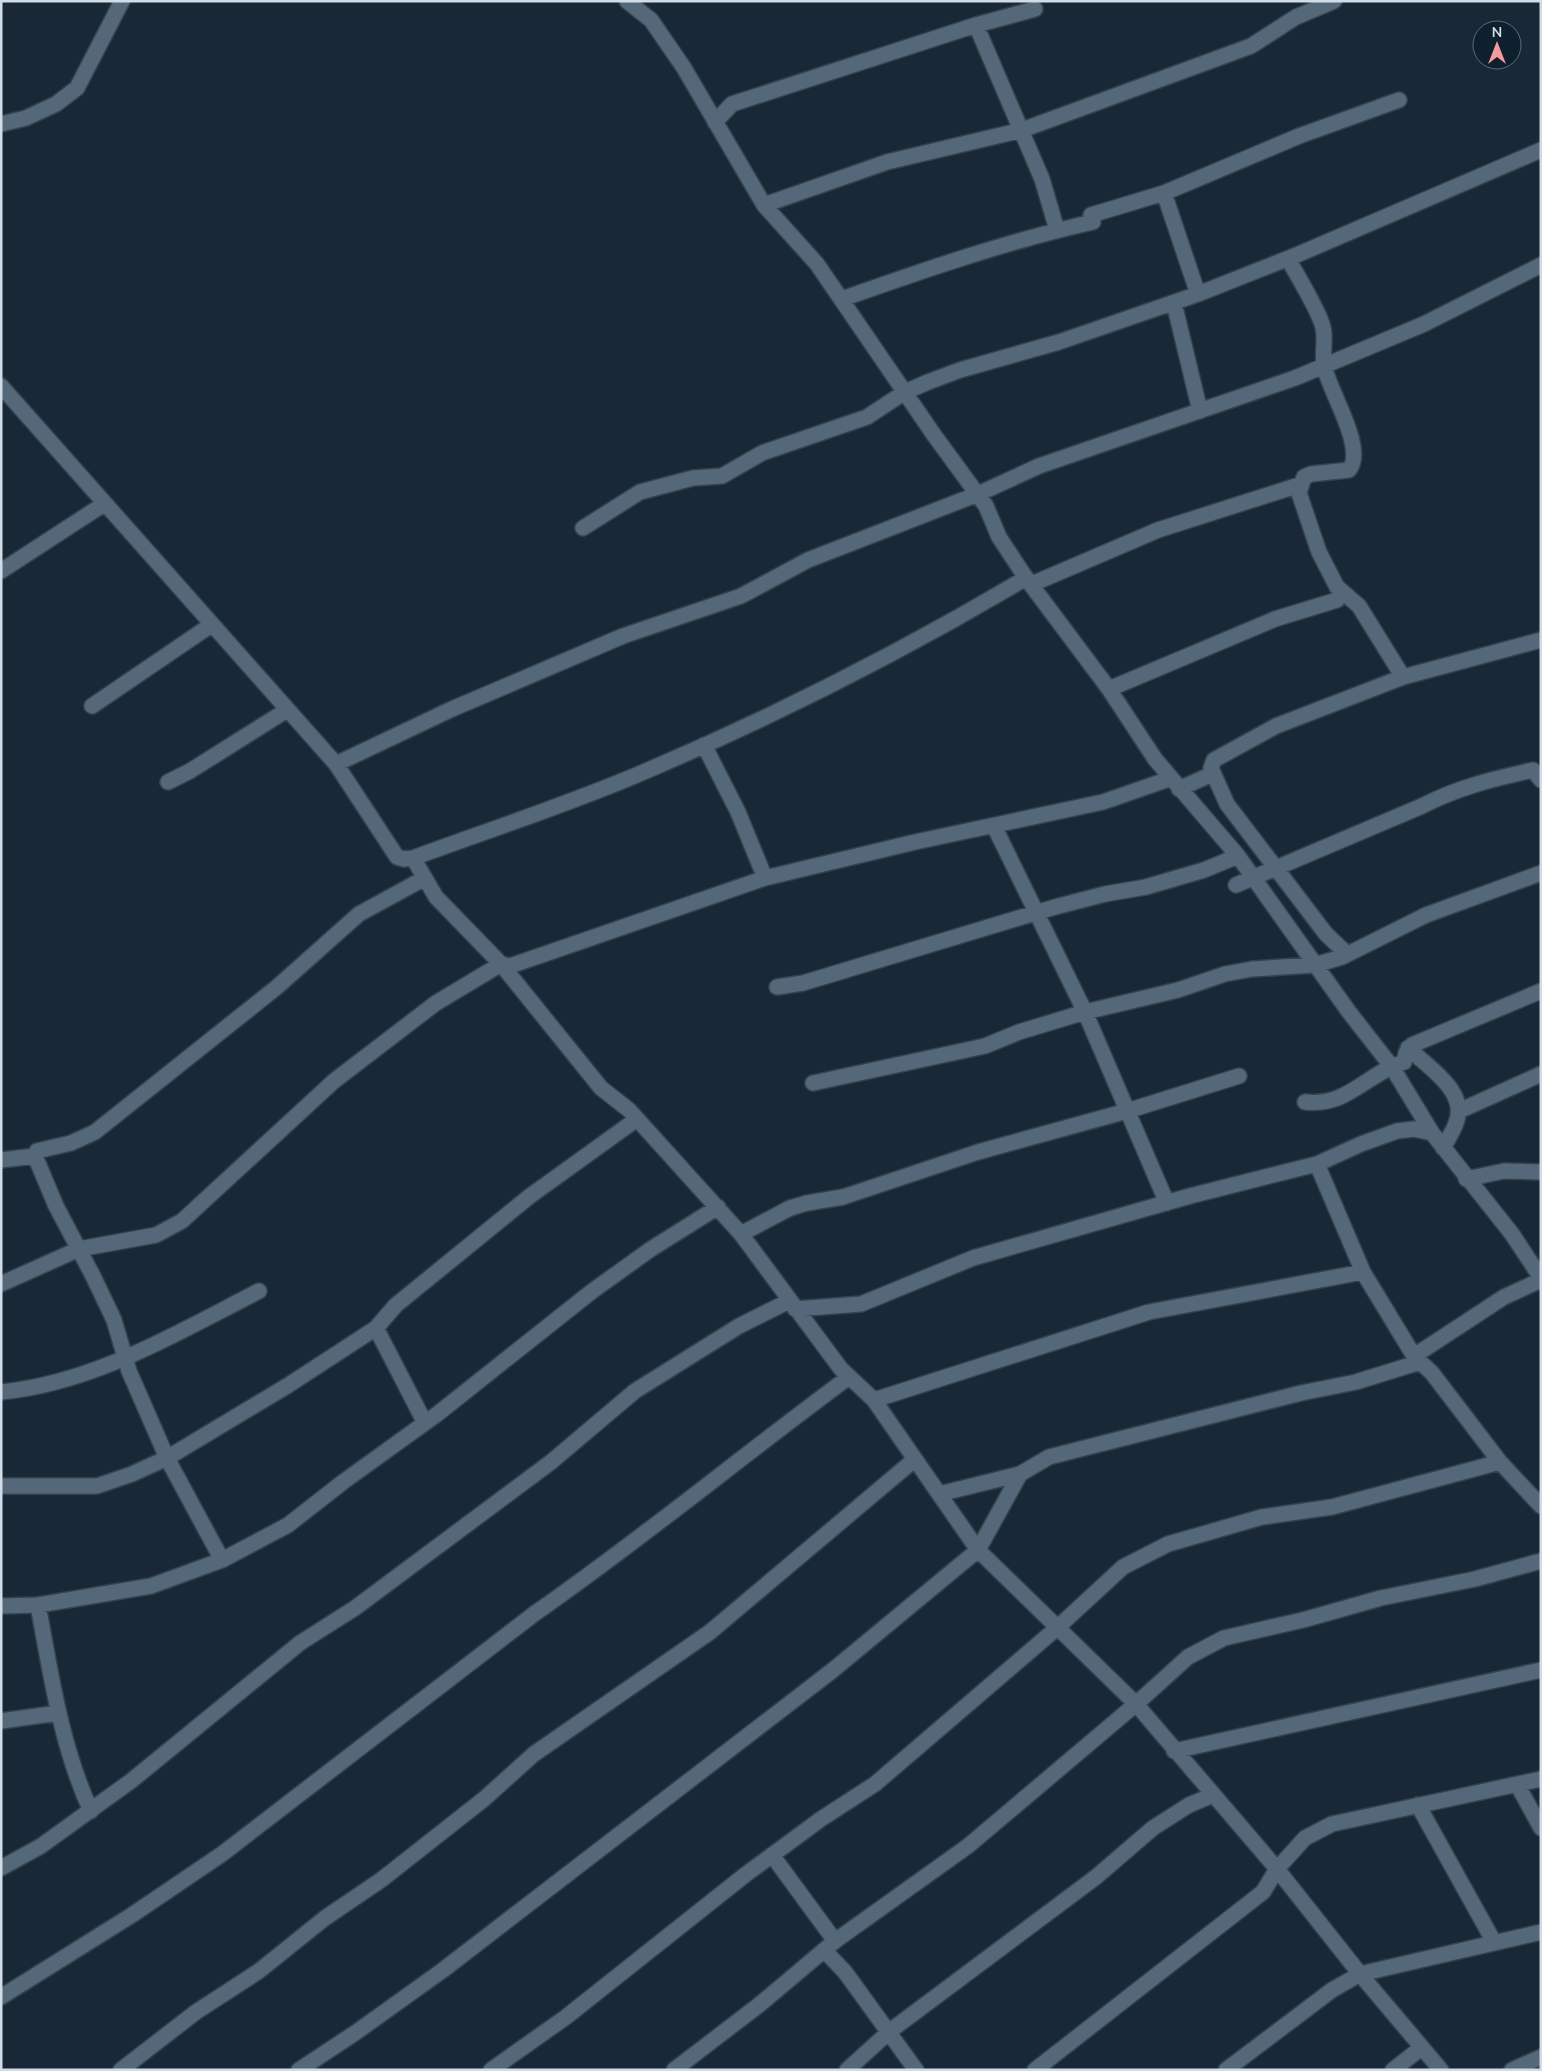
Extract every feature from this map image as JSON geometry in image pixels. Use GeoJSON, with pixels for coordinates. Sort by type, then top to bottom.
{"type":"FeatureCollection","features":[{"type":"Feature","properties":{"kind":"street"},"geometry":{"type":"LineString","coordinates":[[1,124],[26,118],[56,104],[77,88],[122,1]]}},
{"type":"Feature","properties":{"kind":"street"},"geometry":{"type":"LineString","coordinates":[[627,1],[651,20],[764,205],[817,264],[842,299],[904,392],[978,494],[991,514],[999,537],[1026,578],[1109,689],[1138,736],[1174,784],[1238,856],[1315,965],[1406,1059],[1453,1090],[1459,1111],[1457,1122],[1442,1148]]}},
{"type":"Feature","properties":{"kind":"street"},"geometry":{"type":"LineString","coordinates":[[764,205],[887,162],[1022,130],[1251,46],[1296,17],[1334,1]]}},
{"type":"Feature","properties":{"kind":"street"},"geometry":{"type":"LineString","coordinates":[[715,122],[732,104],[976,25],[1035,9]]}},
{"type":"Feature","properties":{"kind":"street"},"geometry":{"type":"LineString","coordinates":[[976,25],[1042,179],[1057,230]]}},
{"type":"Feature","properties":{"kind":"street"},"geometry":{"type":"LineString","coordinates":[[842,299],[910,275],[1057,230],[1164,193],[1299,136],[1399,100]]}},
{"type":"Feature","properties":{"kind":"street"},"geometry":{"type":"LineString","coordinates":[[583,528],[640,492],[693,478],[722,476],[762,453],[867,417],[904,392],[960,370],[1059,342],[1198,294],[1288,258],[1541,150]]}},
{"type":"Feature","properties":{"kind":"street"},"geometry":{"type":"LineString","coordinates":[[1164,193],[1198,294]]}},
{"type":"Feature","properties":{"kind":"street"},"geometry":{"type":"LineString","coordinates":[[1288,258],[1323,327],[1324,366],[1353,446],[1353,466],[1349,470],[1311,474],[1304,477],[1299,493],[1318,552],[1337,587],[1358,606],[1403,677]]}},
{"type":"Feature","properties":{"kind":"street"},"geometry":{"type":"LineString","coordinates":[[336,764],[452,709],[624,636],[741,596],[808,560],[978,494],[1039,466],[1324,366],[1424,324],[1541,265]]}},
{"type":"Feature","properties":{"kind":"street"},"geometry":{"type":"LineString","coordinates":[[1174,303],[1200,411]]}},
{"type":"Feature","properties":{"kind":"street"},"geometry":{"type":"LineString","coordinates":[[1,386],[336,764],[398,857],[404,859],[413,858],[562,805],[704,745],[878,663],[1026,578]]}},
{"type":"Feature","properties":{"kind":"street"},"geometry":{"type":"LineString","coordinates":[[1026,578],[1032,584],[1158,530],[1300,485]]}},
{"type":"Feature","properties":{"kind":"street"},"geometry":{"type":"LineString","coordinates":[[1,571],[104,504]]}},
{"type":"Feature","properties":{"kind":"street"},"geometry":{"type":"LineString","coordinates":[[1109,689],[1275,619],[1337,600]]}},
{"type":"Feature","properties":{"kind":"street"},"geometry":{"type":"LineString","coordinates":[[92,706],[211,625]]}},
{"type":"Feature","properties":{"kind":"street"},"geometry":{"type":"LineString","coordinates":[[1347,954],[1326,934],[1227,804],[1212,774],[1211,768],[1214,760],[1276,726],[1403,677],[1541,640]]}},
{"type":"Feature","properties":{"kind":"street"},"geometry":{"type":"LineString","coordinates":[[168,782],[190,771],[287,710]]}},
{"type":"Feature","properties":{"kind":"street"},"geometry":{"type":"LineString","coordinates":[[704,745],[738,812],[765,878]]}},
{"type":"Feature","properties":{"kind":"street"},"geometry":{"type":"LineString","coordinates":[[1236,885],[1422,806],[1449,792],[1476,783],[1533,770],[1541,780]]}},
{"type":"Feature","properties":{"kind":"street"},"geometry":{"type":"LineString","coordinates":[[1,1284],[79,1249],[156,1235],[182,1221],[334,1081],[436,1003],[501,964],[510,966],[765,878],[915,842],[1103,802],[1212,774]]}},
{"type":"Feature","properties":{"kind":"street"},"geometry":{"type":"LineString","coordinates":[[1236,885],[1406,806]]}},
{"type":"Feature","properties":{"kind":"street"},"geometry":{"type":"LineString","coordinates":[[994,826],[1034,913],[1085,1012],[1167,1203]]}},
{"type":"Feature","properties":{"kind":"street"},"geometry":{"type":"LineString","coordinates":[[776,987],[804,983],[1034,913],[1105,894],[1146,887],[1204,870],[1238,856]]}},
{"type":"Feature","properties":{"kind":"street"},"geometry":{"type":"LineString","coordinates":[[413,858],[436,897],[501,964],[601,1088],[637,1119],[741,1234],[792,1305],[849,1377],[874,1400],[978,1550],[1136,1704],[1174,1751],[1277,1869],[1360,1974],[1441,2070]]}},
{"type":"Feature","properties":{"kind":"street"},"geometry":{"type":"LineString","coordinates":[[1254,879],[1275,867]]}},
{"type":"Feature","properties":{"kind":"street"},"geometry":{"type":"LineString","coordinates":[[1236,885],[1275,867]]}},
{"type":"Feature","properties":{"kind":"street"},"geometry":{"type":"LineString","coordinates":[[812,1083],[985,1046],[1020,1032],[1085,1012],[1178,990],[1225,974],[1252,969],[1315,965],[1347,954],[1426,916],[1541,873]]}},
{"type":"Feature","properties":{"kind":"street"},"geometry":{"type":"LineString","coordinates":[[222,1560],[167,1458],[126,1360],[114,1320],[56,1206],[35,1156],[37,1151],[71,1143],[94,1132],[277,987],[359,914],[425,878]]}},
{"type":"Feature","properties":{"kind":"street"},"geometry":{"type":"LineString","coordinates":[[1289,926],[1314,917]]}},
{"type":"Feature","properties":{"kind":"street"},"geometry":{"type":"LineString","coordinates":[[1305,1102],[1327,1103],[1406,1059],[1541,992]]}},
{"type":"Feature","properties":{"kind":"street"},"geometry":{"type":"LineString","coordinates":[[939,1494],[1020,1474],[1049,1457],[1301,1393],[1356,1382],[1417,1359],[1504,1297],[1541,1279],[1512,1234],[1466,1179],[1432,1133],[1406,1059]]}},
{"type":"Feature","properties":{"kind":"street"},"geometry":{"type":"LineString","coordinates":[[741,1234],[790,1208],[807,1203],[844,1197],[978,1152],[1127,1111],[1239,1076]]}},
{"type":"Feature","properties":{"kind":"street"},"geometry":{"type":"LineString","coordinates":[[1459,1111],[1536,1077]]}},
{"type":"Feature","properties":{"kind":"street"},"geometry":{"type":"LineString","coordinates":[[1,1486],[97,1486],[132,1474],[167,1458],[287,1386],[376,1328],[396,1305],[530,1196],[637,1119]]}},
{"type":"Feature","properties":{"kind":"street"},"geometry":{"type":"LineString","coordinates":[[1,1868],[41,1846],[90,1811],[190,1734],[300,1643],[355,1608],[551,1462],[635,1391],[739,1326],[792,1305],[860,1304],[973,1258],[1167,1203],[1317,1164],[1361,1144],[1397,1131],[1414,1129],[1432,1133]]}},
{"type":"Feature","properties":{"kind":"street"},"geometry":{"type":"LineString","coordinates":[[1,1160],[35,1156]]}},
{"type":"Feature","properties":{"kind":"street"},"geometry":{"type":"LineString","coordinates":[[1317,1164],[1363,1272],[1417,1359],[1432,1373],[1500,1462],[1541,1506]]}},
{"type":"Feature","properties":{"kind":"street"},"geometry":{"type":"LineString","coordinates":[[1466,1179],[1504,1171],[1541,1172]]}},
{"type":"Feature","properties":{"kind":"street"},"geometry":{"type":"LineString","coordinates":[[1,1606],[38,1605],[151,1586],[222,1560],[288,1525],[343,1482],[425,1423],[591,1292],[651,1249],[718,1207]]}},
{"type":"Feature","properties":{"kind":"street"},"geometry":{"type":"LineString","coordinates":[[874,1400],[1149,1312],[1363,1272]]}},
{"type":"Feature","properties":{"kind":"street"},"geometry":{"type":"LineString","coordinates":[[1,1392],[27,1389],[126,1360],[259,1291]]}},
{"type":"Feature","properties":{"kind":"street"},"geometry":{"type":"LineString","coordinates":[[376,1328],[425,1423]]}},
{"type":"Feature","properties":{"kind":"street"},"geometry":{"type":"LineString","coordinates":[[1,1997],[132,1916],[222,1854],[408,1713],[534,1614],[587,1577],[696,1491],[849,1377]]}},
{"type":"Feature","properties":{"kind":"street"},"geometry":{"type":"LineString","coordinates":[[121,2070],[196,2012],[259,1971],[325,1918],[381,1880],[484,1799],[534,1754],[710,1632],[914,1460]]}},
{"type":"Feature","properties":{"kind":"street"},"geometry":{"type":"LineString","coordinates":[[491,2070],[566,2018],[772,1855],[875,1784],[1058,1627],[1123,1567],[1168,1544],[1262,1517],[1332,1507],[1500,1462]]}},
{"type":"Feature","properties":{"kind":"street"},"geometry":{"type":"LineString","coordinates":[[299,2070],[355,2033],[450,1964],[833,1670],[978,1550],[1020,1474]]}},
{"type":"Feature","properties":{"kind":"street"},"geometry":{"type":"LineString","coordinates":[[674,2070],[759,2005],[830,1945],[968,1846],[1136,1704],[1188,1657],[1224,1638],[1303,1620],[1381,1598],[1476,1579],[1541,1561]]}},
{"type":"Feature","properties":{"kind":"street"},"geometry":{"type":"LineString","coordinates":[[38,1605],[58,1713],[81,1790],[90,1811]]}},
{"type":"Feature","properties":{"kind":"street"},"geometry":{"type":"LineString","coordinates":[[1174,1751],[1541,1670]]}},
{"type":"Feature","properties":{"kind":"street"},"geometry":{"type":"LineString","coordinates":[[1,1721],[58,1713]]}},
{"type":"Feature","properties":{"kind":"street"},"geometry":{"type":"LineString","coordinates":[[1035,2070],[1263,1892],[1277,1869],[1305,1838],[1332,1824],[1541,1779]]}},
{"type":"Feature","properties":{"kind":"street"},"geometry":{"type":"LineString","coordinates":[[1517,1784],[1541,1828]]}},
{"type":"Feature","properties":{"kind":"street"},"geometry":{"type":"LineString","coordinates":[[847,2070],[890,2031],[1096,1877],[1153,1828],[1189,1805],[1212,1795]]}},
{"type":"Feature","properties":{"kind":"street"},"geometry":{"type":"LineString","coordinates":[[1418,1805],[1494,1942]]}},
{"type":"Feature","properties":{"kind":"street"},"geometry":{"type":"LineString","coordinates":[[772,1855],[830,1945],[845,1972],[890,2031],[916,2070]]}},
{"type":"Feature","properties":{"kind":"street"},"geometry":{"type":"LineString","coordinates":[[1226,2070],[1332,1990],[1360,1974],[1541,1932]]}},
{"type":"Feature","properties":{"kind":"street"},"geometry":{"type":"LineString","coordinates":[[1393,2070],[1421,2048]]}},
{"type":"Feature","properties":{"kind":"street"},"geometry":{"type":"LineString","coordinates":[[1512,2070],[1541,2057]]}}]}
